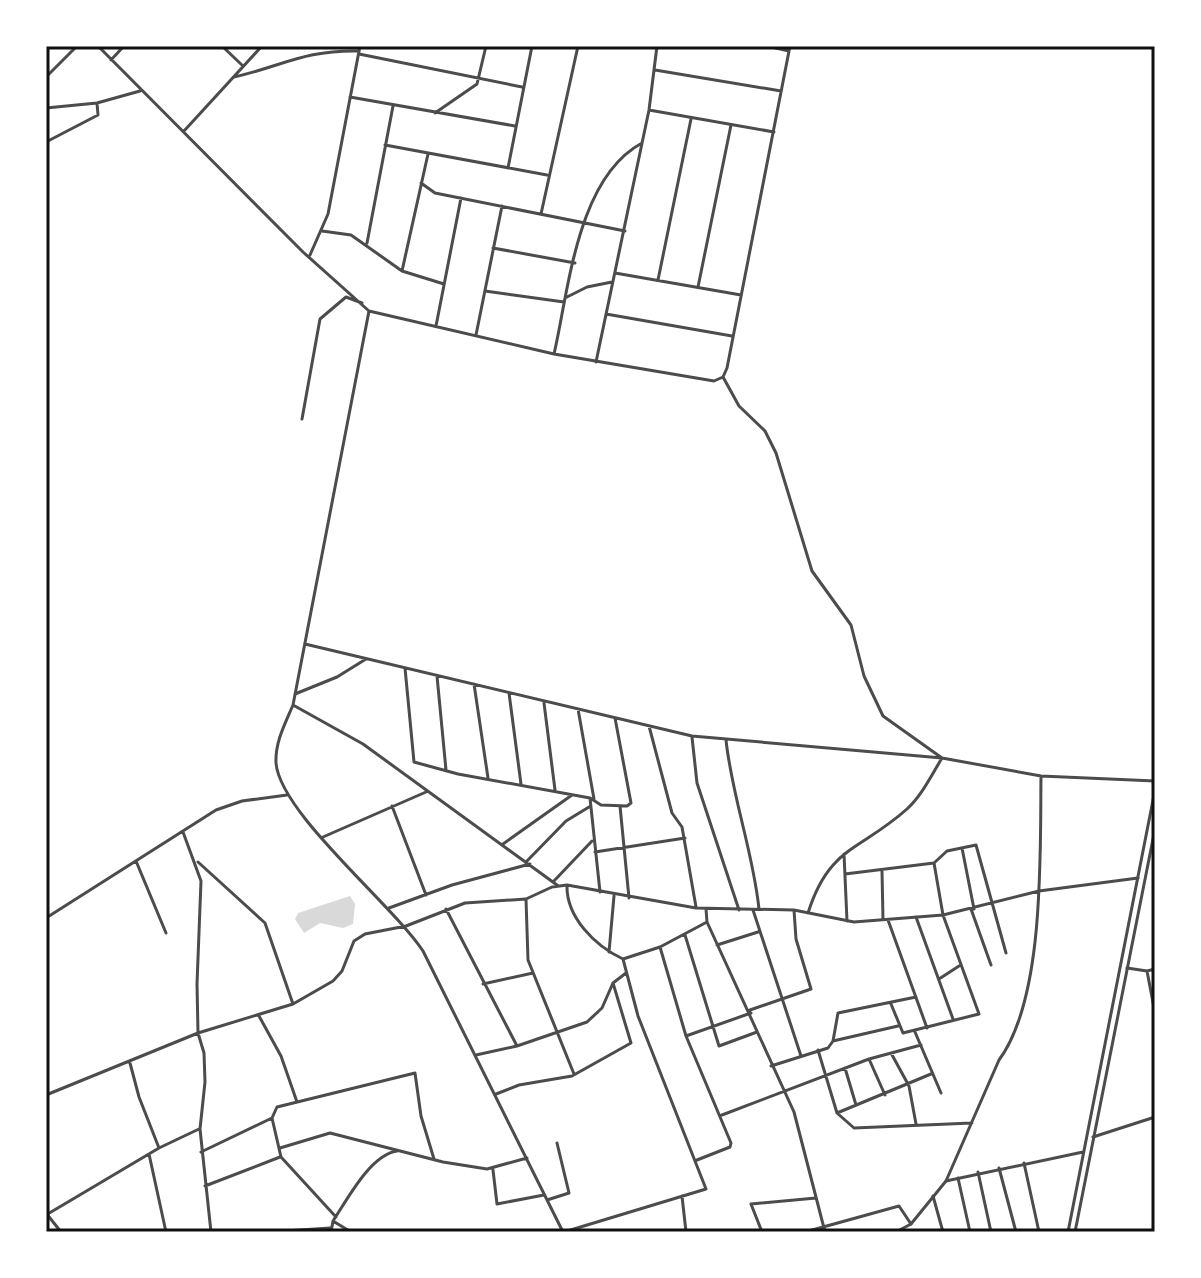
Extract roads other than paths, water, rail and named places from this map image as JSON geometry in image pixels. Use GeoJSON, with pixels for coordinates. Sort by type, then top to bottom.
{"type":"FeatureCollection","features":[{"type":"Feature","properties":{"kind":"street"},"geometry":{"type":"LineString","coordinates":[[46,77],[77,46]]}},
{"type":"Feature","properties":{"kind":"street"},"geometry":{"type":"LineString","coordinates":[[98,46],[309,257],[369,311],[596,362],[695,380],[714,381],[723,377]]}},
{"type":"Feature","properties":{"kind":"street"},"geometry":{"type":"LineString","coordinates":[[111,60],[124,46]]}},
{"type":"Feature","properties":{"kind":"street"},"geometry":{"type":"LineString","coordinates":[[222,46],[243,66]]}},
{"type":"Feature","properties":{"kind":"street"},"geometry":{"type":"LineString","coordinates":[[184,131],[262,46]]}},
{"type":"Feature","properties":{"kind":"street"},"geometry":{"type":"LineString","coordinates":[[435,113],[469,92],[480,78],[486,46]]}},
{"type":"Feature","properties":{"kind":"street"},"geometry":{"type":"LineString","coordinates":[[508,168],[532,46]]}},
{"type":"Feature","properties":{"kind":"street"},"geometry":{"type":"LineString","coordinates":[[541,214],[578,46]]}},
{"type":"Feature","properties":{"kind":"street"},"geometry":{"type":"LineString","coordinates":[[596,362],[649,110],[657,46]]}},
{"type":"Feature","properties":{"kind":"street"},"geometry":{"type":"LineString","coordinates":[[767,46],[789,49],[734,336],[723,377],[734,399],[765,431],[776,453],[812,571],[851,625],[864,676],[877,707],[897,729],[942,758]]}},
{"type":"Feature","properties":{"kind":"street"},"geometry":{"type":"LineString","coordinates":[[234,77],[325,50],[359,50],[522,87]]}},
{"type":"Feature","properties":{"kind":"street"},"geometry":{"type":"LineString","coordinates":[[309,257],[322,231],[332,195],[359,50]]}},
{"type":"Feature","properties":{"kind":"street"},"geometry":{"type":"LineString","coordinates":[[655,70],[782,91]]}},
{"type":"Feature","properties":{"kind":"street"},"geometry":{"type":"LineString","coordinates":[[46,108],[97,103],[141,91]]}},
{"type":"Feature","properties":{"kind":"street"},"geometry":{"type":"LineString","coordinates":[[350,97],[515,126]]}},
{"type":"Feature","properties":{"kind":"street"},"geometry":{"type":"LineString","coordinates":[[46,142],[98,115],[97,103]]}},
{"type":"Feature","properties":{"kind":"street"},"geometry":{"type":"LineString","coordinates":[[367,243],[393,106]]}},
{"type":"Feature","properties":{"kind":"street"},"geometry":{"type":"LineString","coordinates":[[649,110],[774,132]]}},
{"type":"Feature","properties":{"kind":"street"},"geometry":{"type":"LineString","coordinates":[[658,280],[691,119]]}},
{"type":"Feature","properties":{"kind":"street"},"geometry":{"type":"LineString","coordinates":[[698,287],[731,125]]}},
{"type":"Feature","properties":{"kind":"street"},"geometry":{"type":"LineString","coordinates":[[554,354],[582,221],[612,171],[628,151],[642,143]]}},
{"type":"Feature","properties":{"kind":"street"},"geometry":{"type":"LineString","coordinates":[[385,145],[548,175]]}},
{"type":"Feature","properties":{"kind":"street"},"geometry":{"type":"LineString","coordinates":[[402,271],[428,153]]}},
{"type":"Feature","properties":{"kind":"street"},"geometry":{"type":"LineString","coordinates":[[421,183],[435,193],[625,231]]}},
{"type":"Feature","properties":{"kind":"street"},"geometry":{"type":"LineString","coordinates":[[436,326],[461,198]]}},
{"type":"Feature","properties":{"kind":"street"},"geometry":{"type":"LineString","coordinates":[[476,335],[502,206]]}},
{"type":"Feature","properties":{"kind":"street"},"geometry":{"type":"LineString","coordinates":[[322,231],[351,235],[367,243],[402,271],[444,284]]}},
{"type":"Feature","properties":{"kind":"street"},"geometry":{"type":"LineString","coordinates":[[493,248],[575,263]]}},
{"type":"Feature","properties":{"kind":"street"},"geometry":{"type":"LineString","coordinates":[[615,273],[742,295]]}},
{"type":"Feature","properties":{"kind":"street"},"geometry":{"type":"LineString","coordinates":[[485,291],[567,300],[587,287],[613,282]]}},
{"type":"Feature","properties":{"kind":"street"},"geometry":{"type":"LineString","coordinates":[[302,419],[320,319],[346,297],[364,304]]}},
{"type":"Feature","properties":{"kind":"street"},"geometry":{"type":"LineString","coordinates":[[369,311],[293,705],[278,737],[276,764],[287,795],[406,926],[438,978],[563,1232],[706,1189],[638,1016],[623,959]]}},
{"type":"Feature","properties":{"kind":"street"},"geometry":{"type":"LineString","coordinates":[[606,314],[734,336]]}},
{"type":"Feature","properties":{"kind":"street"},"geometry":{"type":"LineString","coordinates":[[305,644],[692,736],[942,758],[1041,776],[1155,781]]}},
{"type":"Feature","properties":{"kind":"street"},"geometry":{"type":"LineString","coordinates":[[295,694],[337,677],[366,659]]}},
{"type":"Feature","properties":{"kind":"street"},"geometry":{"type":"LineString","coordinates":[[405,668],[414,762],[446,770],[592,798],[598,805],[631,803],[615,718]]}},
{"type":"Feature","properties":{"kind":"street"},"geometry":{"type":"LineString","coordinates":[[437,676],[446,770]]}},
{"type":"Feature","properties":{"kind":"street"},"geometry":{"type":"LineString","coordinates":[[474,684],[488,778]]}},
{"type":"Feature","properties":{"kind":"street"},"geometry":{"type":"LineString","coordinates":[[509,693],[521,784]]}},
{"type":"Feature","properties":{"kind":"street"},"geometry":{"type":"LineString","coordinates":[[544,701],[555,790]]}},
{"type":"Feature","properties":{"kind":"street"},"geometry":{"type":"LineString","coordinates":[[293,705],[363,744],[557,885]]}},
{"type":"Feature","properties":{"kind":"street"},"geometry":{"type":"LineString","coordinates":[[578,709],[592,798],[590,807],[600,892]]}},
{"type":"Feature","properties":{"kind":"street"},"geometry":{"type":"LineString","coordinates":[[649,726],[672,813],[681,822],[696,908]]}},
{"type":"Feature","properties":{"kind":"street"},"geometry":{"type":"LineString","coordinates":[[692,736],[697,783],[739,910]]}},
{"type":"Feature","properties":{"kind":"street"},"geometry":{"type":"LineString","coordinates":[[726,739],[732,780],[752,860],[759,909]]}},
{"type":"Feature","properties":{"kind":"street"},"geometry":{"type":"LineString","coordinates":[[808,913],[823,874],[844,854],[907,808],[942,758]]}},
{"type":"Feature","properties":{"kind":"street"},"geometry":{"type":"LineString","coordinates":[[896,1232],[911,1224],[946,1181],[999,1060],[1010,1046],[1033,958],[1039,891],[1041,776]]}},
{"type":"Feature","properties":{"kind":"street"},"geometry":{"type":"LineString","coordinates":[[1068,1232],[1155,790]]}},
{"type":"Feature","properties":{"kind":"street"},"geometry":{"type":"LineString","coordinates":[[323,837],[428,791]]}},
{"type":"Feature","properties":{"kind":"street"},"geometry":{"type":"LineString","coordinates":[[503,844],[572,794]]}},
{"type":"Feature","properties":{"kind":"street"},"geometry":{"type":"LineString","coordinates":[[46,918],[229,804],[287,795]]}},
{"type":"Feature","properties":{"kind":"street"},"geometry":{"type":"LineString","coordinates":[[392,806],[426,895]]}},
{"type":"Feature","properties":{"kind":"street"},"geometry":{"type":"LineString","coordinates":[[620,806],[629,898]]}},
{"type":"Feature","properties":{"kind":"street"},"geometry":{"type":"LineString","coordinates":[[389,908],[528,863],[566,821],[590,807]]}},
{"type":"Feature","properties":{"kind":"street"},"geometry":{"type":"LineString","coordinates":[[1075,1232],[1155,829]]}},
{"type":"Feature","properties":{"kind":"street"},"geometry":{"type":"LineString","coordinates":[[183,832],[201,881],[198,1033],[205,1062],[200,1129],[211,1232]]}},
{"type":"Feature","properties":{"kind":"street"},"geometry":{"type":"LineString","coordinates":[[595,852],[685,838]]}},
{"type":"Feature","properties":{"kind":"street"},"geometry":{"type":"LineString","coordinates":[[553,882],[593,839]]}},
{"type":"Feature","properties":{"kind":"street"},"geometry":{"type":"LineString","coordinates":[[891,1004],[901,1033],[915,1032],[980,1011],[943,915],[934,863],[939,855],[976,845],[980,849],[990,905],[1006,953]]}},
{"type":"Feature","properties":{"kind":"street"},"geometry":{"type":"LineString","coordinates":[[962,848],[972,909],[991,965]]}},
{"type":"Feature","properties":{"kind":"street"},"geometry":{"type":"LineString","coordinates":[[844,854],[847,921]]}},
{"type":"Feature","properties":{"kind":"street"},"geometry":{"type":"LineString","coordinates":[[195,860],[265,923],[293,1004]]}},
{"type":"Feature","properties":{"kind":"street"},"geometry":{"type":"LineString","coordinates":[[136,861],[166,933]]}},
{"type":"Feature","properties":{"kind":"street"},"geometry":{"type":"LineString","coordinates":[[845,874],[934,863]]}},
{"type":"Feature","properties":{"kind":"street"},"geometry":{"type":"LineString","coordinates":[[882,871],[885,920],[927,1028]]}},
{"type":"Feature","properties":{"kind":"street"},"geometry":{"type":"LineString","coordinates":[[46,1095],[198,1033],[293,1004],[333,981],[342,971],[354,941],[382,928],[406,926],[465,903],[526,899],[557,885],[567,885],[696,908],[794,910],[847,921],[885,920],[943,915],[1039,891],[1138,878]]}},
{"type":"Feature","properties":{"kind":"street"},"geometry":{"type":"LineString","coordinates":[[567,885],[568,906],[575,918],[609,952],[623,959],[660,947],[707,922]]}},
{"type":"Feature","properties":{"kind":"street"},"geometry":{"type":"LineString","coordinates":[[609,952],[614,895]]}},
{"type":"Feature","properties":{"kind":"street"},"geometry":{"type":"LineString","coordinates":[[526,899],[525,948],[555,1033],[574,1074]]}},
{"type":"Feature","properties":{"kind":"street"},"geometry":{"type":"LineString","coordinates":[[446,909],[517,1046]]}},
{"type":"Feature","properties":{"kind":"street"},"geometry":{"type":"LineString","coordinates":[[706,909],[707,922],[798,1123],[825,1232]]}},
{"type":"Feature","properties":{"kind":"street"},"geometry":{"type":"LineString","coordinates":[[753,910],[801,1056]]}},
{"type":"Feature","properties":{"kind":"street"},"geometry":{"type":"LineString","coordinates":[[686,1036],[785,1000],[812,986],[796,939],[794,910]]}},
{"type":"Feature","properties":{"kind":"street"},"geometry":{"type":"LineString","coordinates":[[916,917],[953,1021]]}},
{"type":"Feature","properties":{"kind":"street"},"geometry":{"type":"LineString","coordinates":[[717,945],[758,932]]}},
{"type":"Feature","properties":{"kind":"street"},"geometry":{"type":"LineString","coordinates":[[685,935],[697,965],[711,1026],[721,1047],[757,1032]]}},
{"type":"Feature","properties":{"kind":"street"},"geometry":{"type":"LineString","coordinates":[[660,947],[686,1036],[722,1115],[731,1146],[697,1160]]}},
{"type":"Feature","properties":{"kind":"street"},"geometry":{"type":"LineString","coordinates":[[939,979],[961,965]]}},
{"type":"Feature","properties":{"kind":"street"},"geometry":{"type":"LineString","coordinates":[[1127,968],[1155,969]]}},
{"type":"Feature","properties":{"kind":"street"},"geometry":{"type":"LineString","coordinates":[[1147,971],[1155,1013]]}},
{"type":"Feature","properties":{"kind":"street"},"geometry":{"type":"LineString","coordinates":[[476,1055],[517,1046],[594,1016],[602,1008],[613,983],[626,972]]}},
{"type":"Feature","properties":{"kind":"street"},"geometry":{"type":"LineString","coordinates":[[483,984],[533,973]]}},
{"type":"Feature","properties":{"kind":"street"},"geometry":{"type":"LineString","coordinates":[[496,1094],[519,1085],[574,1074],[631,1043],[613,983]]}},
{"type":"Feature","properties":{"kind":"street"},"geometry":{"type":"LineString","coordinates":[[833,1041],[840,1012],[916,997]]}},
{"type":"Feature","properties":{"kind":"street"},"geometry":{"type":"LineString","coordinates":[[259,1016],[281,1056],[297,1102]]}},
{"type":"Feature","properties":{"kind":"street"},"geometry":{"type":"LineString","coordinates":[[771,1066],[818,1050],[833,1041],[898,1026]]}},
{"type":"Feature","properties":{"kind":"street"},"geometry":{"type":"LineString","coordinates":[[915,1032],[941,1093]]}},
{"type":"Feature","properties":{"kind":"street"},"geometry":{"type":"LineString","coordinates":[[722,1115],[869,1059],[921,1045]]}},
{"type":"Feature","properties":{"kind":"street"},"geometry":{"type":"LineString","coordinates":[[818,1050],[837,1113],[862,1130],[916,1124],[972,1123]]}},
{"type":"Feature","properties":{"kind":"street"},"geometry":{"type":"LineString","coordinates":[[890,1052],[909,1086],[916,1124]]}},
{"type":"Feature","properties":{"kind":"street"},"geometry":{"type":"LineString","coordinates":[[869,1059],[885,1095]]}},
{"type":"Feature","properties":{"kind":"street"},"geometry":{"type":"LineString","coordinates":[[130,1063],[139,1097],[159,1148]]}},
{"type":"Feature","properties":{"kind":"street"},"geometry":{"type":"LineString","coordinates":[[845,1068],[856,1105]]}},
{"type":"Feature","properties":{"kind":"street"},"geometry":{"type":"LineString","coordinates":[[351,1232],[311,1194],[281,1157],[273,1110],[415,1073],[421,1116],[434,1159]]}},
{"type":"Feature","properties":{"kind":"street"},"geometry":{"type":"LineString","coordinates":[[837,1113],[909,1086],[931,1074]]}},
{"type":"Feature","properties":{"kind":"street"},"geometry":{"type":"LineString","coordinates":[[1093,1137],[1155,1117]]}},
{"type":"Feature","properties":{"kind":"street"},"geometry":{"type":"LineString","coordinates":[[201,1152],[272,1118]]}},
{"type":"Feature","properties":{"kind":"street"},"geometry":{"type":"LineString","coordinates":[[61,1232],[46,1214],[159,1148],[200,1129]]}},
{"type":"Feature","properties":{"kind":"street"},"geometry":{"type":"LineString","coordinates":[[279,1148],[330,1133],[434,1159],[493,1169],[527,1158]]}},
{"type":"Feature","properties":{"kind":"street"},"geometry":{"type":"LineString","coordinates":[[547,1200],[569,1193],[557,1143]]}},
{"type":"Feature","properties":{"kind":"street"},"geometry":{"type":"LineString","coordinates":[[270,1232],[331,1230],[335,1219],[373,1167],[389,1152],[400,1151]]}},
{"type":"Feature","properties":{"kind":"street"},"geometry":{"type":"LineString","coordinates":[[946,1181],[1083,1152]]}},
{"type":"Feature","properties":{"kind":"street"},"geometry":{"type":"LineString","coordinates":[[149,1154],[166,1232]]}},
{"type":"Feature","properties":{"kind":"street"},"geometry":{"type":"LineString","coordinates":[[205,1186],[281,1157]]}},
{"type":"Feature","properties":{"kind":"street"},"geometry":{"type":"LineString","coordinates":[[1024,1163],[1039,1232]]}},
{"type":"Feature","properties":{"kind":"street"},"geometry":{"type":"LineString","coordinates":[[999,1168],[1016,1232]]}},
{"type":"Feature","properties":{"kind":"street"},"geometry":{"type":"LineString","coordinates":[[493,1169],[497,1204],[544,1195]]}},
{"type":"Feature","properties":{"kind":"street"},"geometry":{"type":"LineString","coordinates":[[978,1172],[991,1232]]}},
{"type":"Feature","properties":{"kind":"street"},"geometry":{"type":"LineString","coordinates":[[958,1178],[970,1232]]}},
{"type":"Feature","properties":{"kind":"street"},"geometry":{"type":"LineString","coordinates":[[682,1196],[686,1232]]}},
{"type":"Feature","properties":{"kind":"street"},"geometry":{"type":"LineString","coordinates":[[933,1196],[943,1232]]}},
{"type":"Feature","properties":{"kind":"street"},"geometry":{"type":"LineString","coordinates":[[762,1232],[751,1204],[816,1198]]}},
{"type":"Feature","properties":{"kind":"street"},"geometry":{"type":"LineString","coordinates":[[805,1232],[899,1206],[911,1224]]}}]}
